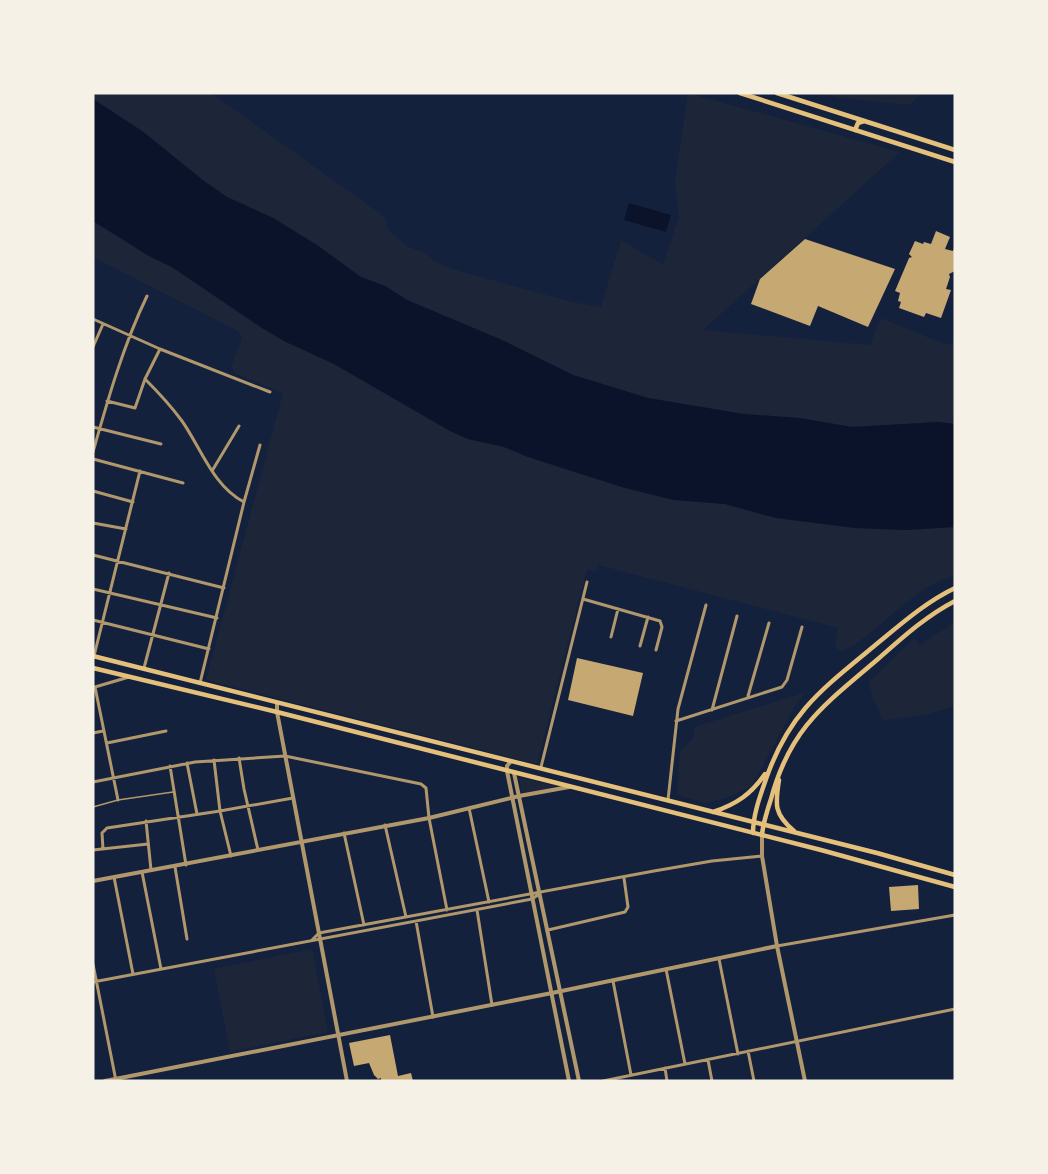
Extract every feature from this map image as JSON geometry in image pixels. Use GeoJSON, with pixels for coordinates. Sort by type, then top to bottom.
{"type":"FeatureCollection","features":[{"type":"Feature","properties":{"kind":"main road"},"geometry":{"type":"LineString","coordinates":[[740,93],[955,162]]}},
{"type":"Feature","properties":{"kind":"main road"},"geometry":{"type":"LineString","coordinates":[[777,93],[955,150]]}},
{"type":"Feature","properties":{"kind":"main road"},"geometry":{"type":"LineString","coordinates":[[855,130],[858,123],[864,121]]}},
{"type":"Feature","properties":{"kind":"main road"},"geometry":{"type":"LineString","coordinates":[[713,812],[730,807],[754,789],[770,766],[789,729],[807,704],[821,690],[910,616],[938,596],[955,588]]}},
{"type":"Feature","properties":{"kind":"main road"},"geometry":{"type":"LineString","coordinates":[[762,835],[763,824],[780,771],[800,732],[824,705],[917,626],[955,601]]}},
{"type":"Feature","properties":{"kind":"main road"},"geometry":{"type":"LineString","coordinates":[[94,656],[541,767],[955,875]]}},
{"type":"Feature","properties":{"kind":"main road"},"geometry":{"type":"LineString","coordinates":[[93,668],[277,712],[762,835],[884,866],[955,887]]}},
{"type":"Feature","properties":{"kind":"main road"},"geometry":{"type":"LineString","coordinates":[[753,833],[753,822],[770,766]]}},
{"type":"Feature","properties":{"kind":"main road"},"geometry":{"type":"LineString","coordinates":[[780,771],[776,799],[777,812],[796,833]]}},
{"type":"Feature","properties":{"kind":"street"},"geometry":{"type":"LineString","coordinates":[[93,452],[129,336],[147,296]]}},
{"type":"Feature","properties":{"kind":"street"},"geometry":{"type":"LineString","coordinates":[[93,318],[160,349],[270,392]]}},
{"type":"Feature","properties":{"kind":"street"},"geometry":{"type":"LineString","coordinates":[[93,347],[103,324]]}},
{"type":"Feature","properties":{"kind":"street"},"geometry":{"type":"LineString","coordinates":[[107,401],[135,408],[145,379],[160,349]]}},
{"type":"Feature","properties":{"kind":"street"},"geometry":{"type":"LineString","coordinates":[[145,379],[183,422],[226,490],[244,502]]}},
{"type":"Feature","properties":{"kind":"street"},"geometry":{"type":"LineString","coordinates":[[212,471],[239,426]]}},
{"type":"Feature","properties":{"kind":"street"},"geometry":{"type":"LineString","coordinates":[[93,427],[161,444]]}},
{"type":"Feature","properties":{"kind":"street"},"geometry":{"type":"LineString","coordinates":[[201,682],[260,445]]}},
{"type":"Feature","properties":{"kind":"street"},"geometry":{"type":"LineString","coordinates":[[93,459],[183,483]]}},
{"type":"Feature","properties":{"kind":"street"},"geometry":{"type":"LineString","coordinates":[[94,656],[140,471]]}},
{"type":"Feature","properties":{"kind":"street"},"geometry":{"type":"LineString","coordinates":[[93,491],[133,502]]}},
{"type":"Feature","properties":{"kind":"street"},"geometry":{"type":"LineString","coordinates":[[93,523],[126,529]]}},
{"type":"Feature","properties":{"kind":"street"},"geometry":{"type":"LineString","coordinates":[[93,555],[224,588]]}},
{"type":"Feature","properties":{"kind":"street"},"geometry":{"type":"LineString","coordinates":[[144,668],[169,573]]}},
{"type":"Feature","properties":{"kind":"street"},"geometry":{"type":"LineString","coordinates":[[541,767],[587,582]]}},
{"type":"Feature","properties":{"kind":"street"},"geometry":{"type":"LineString","coordinates":[[93,589],[217,618]]}},
{"type":"Feature","properties":{"kind":"street"},"geometry":{"type":"LineString","coordinates":[[583,599],[660,621],[662,625],[656,650]]}},
{"type":"Feature","properties":{"kind":"street"},"geometry":{"type":"LineString","coordinates":[[668,800],[679,701],[706,605]]}},
{"type":"Feature","properties":{"kind":"street"},"geometry":{"type":"LineString","coordinates":[[611,637],[618,609]]}},
{"type":"Feature","properties":{"kind":"street"},"geometry":{"type":"LineString","coordinates":[[712,710],[737,616]]}},
{"type":"Feature","properties":{"kind":"street"},"geometry":{"type":"LineString","coordinates":[[640,646],[648,617]]}},
{"type":"Feature","properties":{"kind":"street"},"geometry":{"type":"LineString","coordinates":[[93,620],[209,649]]}},
{"type":"Feature","properties":{"kind":"street"},"geometry":{"type":"LineString","coordinates":[[748,697],[769,623]]}},
{"type":"Feature","properties":{"kind":"street"},"geometry":{"type":"LineString","coordinates":[[676,721],[782,687],[785,684],[802,627]]}},
{"type":"Feature","properties":{"kind":"street"},"geometry":{"type":"LineString","coordinates":[[118,800],[94,687],[122,681],[129,676]]}},
{"type":"Feature","properties":{"kind":"street"},"geometry":{"type":"LineString","coordinates":[[277,703],[347,1081]]}},
{"type":"Feature","properties":{"kind":"street"},"geometry":{"type":"LineString","coordinates":[[93,733],[104,731]]}},
{"type":"Feature","properties":{"kind":"street"},"geometry":{"type":"LineString","coordinates":[[107,743],[166,731]]}},
{"type":"Feature","properties":{"kind":"street"},"geometry":{"type":"LineString","coordinates":[[93,782],[170,765],[285,756],[423,785],[426,788],[429,818],[447,910]]}},
{"type":"Feature","properties":{"kind":"street"},"geometry":{"type":"LineString","coordinates":[[239,758],[247,806],[258,850]]}},
{"type":"Feature","properties":{"kind":"street"},"geometry":{"type":"LineString","coordinates":[[214,760],[220,811],[231,856]]}},
{"type":"Feature","properties":{"kind":"street"},"geometry":{"type":"LineString","coordinates":[[512,760],[507,766],[507,771],[569,1081]]}},
{"type":"Feature","properties":{"kind":"street"},"geometry":{"type":"LineString","coordinates":[[187,763],[197,814]]}},
{"type":"Feature","properties":{"kind":"street"},"geometry":{"type":"LineString","coordinates":[[170,765],[186,865]]}},
{"type":"Feature","properties":{"kind":"street"},"geometry":{"type":"LineString","coordinates":[[514,773],[579,1081]]}},
{"type":"Feature","properties":{"kind":"street"},"geometry":{"type":"LineString","coordinates":[[93,881],[429,818],[519,796],[571,787]]}},
{"type":"Feature","properties":{"kind":"street"},"geometry":{"type":"LineString","coordinates":[[103,849],[102,832],[107,828],[293,798]]}},
{"type":"Feature","properties":{"kind":"street"},"geometry":{"type":"LineString","coordinates":[[469,808],[490,905]]}},
{"type":"Feature","properties":{"kind":"street"},"geometry":{"type":"LineString","coordinates":[[146,821],[151,870]]}},
{"type":"Feature","properties":{"kind":"street"},"geometry":{"type":"LineString","coordinates":[[385,825],[406,918]]}},
{"type":"Feature","properties":{"kind":"street"},"geometry":{"type":"LineString","coordinates":[[344,833],[363,925]]}},
{"type":"Feature","properties":{"kind":"street"},"geometry":{"type":"LineString","coordinates":[[753,833],[760,845],[777,946],[805,1081]]}},
{"type":"Feature","properties":{"kind":"street"},"geometry":{"type":"LineString","coordinates":[[760,845],[762,835]]}},
{"type":"Feature","properties":{"kind":"street"},"geometry":{"type":"LineString","coordinates":[[93,850],[148,844]]}},
{"type":"Feature","properties":{"kind":"street"},"geometry":{"type":"LineString","coordinates":[[312,940],[319,933],[447,910],[490,905],[532,897],[540,893],[712,861],[762,856]]}},
{"type":"Feature","properties":{"kind":"street"},"geometry":{"type":"LineString","coordinates":[[175,867],[187,939]]}},
{"type":"Feature","properties":{"kind":"street"},"geometry":{"type":"LineString","coordinates":[[142,872],[160,969]]}},
{"type":"Feature","properties":{"kind":"street"},"geometry":{"type":"LineString","coordinates":[[114,877],[133,974]]}},
{"type":"Feature","properties":{"kind":"street"},"geometry":{"type":"LineString","coordinates":[[548,930],[625,912],[628,907],[624,878]]}},
{"type":"Feature","properties":{"kind":"street"},"geometry":{"type":"LineString","coordinates":[[95,982],[477,910],[490,905]]}},
{"type":"Feature","properties":{"kind":"street"},"geometry":{"type":"LineString","coordinates":[[477,910],[492,1005]]}},
{"type":"Feature","properties":{"kind":"street"},"geometry":{"type":"LineString","coordinates":[[105,1081],[561,992],[777,946],[955,915]]}},
{"type":"Feature","properties":{"kind":"street"},"geometry":{"type":"LineString","coordinates":[[417,921],[433,1017]]}},
{"type":"Feature","properties":{"kind":"street"},"geometry":{"type":"LineString","coordinates":[[719,959],[738,1054]]}},
{"type":"Feature","properties":{"kind":"street"},"geometry":{"type":"LineString","coordinates":[[93,964],[115,1080]]}},
{"type":"Feature","properties":{"kind":"street"},"geometry":{"type":"LineString","coordinates":[[666,969],[685,1064]]}},
{"type":"Feature","properties":{"kind":"street"},"geometry":{"type":"LineString","coordinates":[[613,981],[631,1075]]}},
{"type":"Feature","properties":{"kind":"street"},"geometry":{"type":"LineString","coordinates":[[603,1081],[622,1079],[631,1075],[955,1009]]}},
{"type":"Feature","properties":{"kind":"street"},"geometry":{"type":"LineString","coordinates":[[748,1052],[754,1081]]}},
{"type":"Feature","properties":{"kind":"street"},"geometry":{"type":"LineString","coordinates":[[708,1060],[712,1081]]}},
{"type":"Feature","properties":{"kind":"street"},"geometry":{"type":"LineString","coordinates":[[665,1068],[667,1081]]}},
{"type":"Feature","properties":{"kind":"lane"},"geometry":{"type":"LineString","coordinates":[[93,807],[118,800],[174,792]]}},
{"type":"Feature","properties":{"kind":"shaded area"},"geometry":{"type":"Polygon","coordinates":[[[93,93],[211,93],[385,217],[389,231],[407,246],[425,253],[436,262],[452,269],[572,302],[601,307],[621,240],[663,265],[679,217],[675,181],[688,93],[900,152],[703,330],[870,345],[881,318],[944,344],[955,343],[955,424],[938,422],[852,427],[799,418],[744,414],[648,398],[573,375],[502,340],[410,301],[385,286],[361,277],[273,218],[227,197],[142,131],[93,99],[93,93]]]}},
{"type":"Feature","properties":{"kind":"shaded area"},"geometry":{"type":"Polygon","coordinates":[[[821,93],[923,93],[909,105],[840,98],[821,93]]]}},
{"type":"Feature","properties":{"kind":"shaded area"},"geometry":{"type":"Polygon","coordinates":[[[93,99],[142,131],[227,197],[273,218],[317,245],[361,277],[385,286],[407,300],[502,340],[573,375],[648,398],[744,414],[799,418],[852,427],[938,422],[955,424],[955,527],[906,530],[855,528],[776,518],[725,504],[674,500],[625,488],[504,447],[468,439],[450,431],[334,364],[262,328],[172,267],[149,256],[93,221],[93,99]]]}},
{"type":"Feature","properties":{"kind":"shaded area"},"geometry":{"type":"Polygon","coordinates":[[[629,203],[671,215],[666,232],[624,220],[629,203]]]}},
{"type":"Feature","properties":{"kind":"shaded area"},"geometry":{"type":"Polygon","coordinates":[[[93,221],[149,256],[172,267],[286,342],[334,364],[450,431],[468,439],[504,447],[625,488],[674,500],[725,504],[776,518],[855,528],[906,530],[955,527],[955,575],[921,591],[866,636],[842,652],[835,647],[838,628],[598,565],[596,572],[587,569],[537,764],[206,680],[283,393],[236,374],[231,367],[242,338],[238,331],[93,257],[93,221]]]}},
{"type":"Feature","properties":{"kind":"shaded area"},"geometry":{"type":"Polygon","coordinates":[[[955,623],[955,706],[925,715],[883,720],[869,682],[914,638],[920,645],[955,623]]]}},
{"type":"Feature","properties":{"kind":"shaded area"},"geometry":{"type":"Polygon","coordinates":[[[807,692],[795,706],[752,786],[729,797],[705,803],[677,795],[680,752],[694,737],[694,727],[807,692]]]}},
{"type":"Feature","properties":{"kind":"shaded area"},"geometry":{"type":"Polygon","coordinates":[[[519,778],[557,786],[522,794],[519,778]]]}},
{"type":"Feature","properties":{"kind":"shaded area"},"geometry":{"type":"Polygon","coordinates":[[[312,949],[328,1032],[230,1052],[214,969],[312,949]]]}},
{"type":"Feature","properties":{"kind":"building"},"geometry":{"type":"Polygon","coordinates":[[[936,231],[950,237],[945,249],[953,251],[955,246],[955,271],[949,274],[946,289],[951,290],[941,318],[926,313],[924,317],[899,308],[900,293],[895,291],[909,258],[912,257],[909,254],[915,241],[931,244],[936,231]]]}},
{"type":"Feature","properties":{"kind":"building"},"geometry":{"type":"Polygon","coordinates":[[[805,239],[895,269],[868,327],[818,306],[810,326],[751,304],[760,279],[805,239]]]}},
{"type":"Feature","properties":{"kind":"building"},"geometry":{"type":"Polygon","coordinates":[[[577,658],[643,673],[633,716],[568,700],[577,658]]]}},
{"type":"Feature","properties":{"kind":"building"},"geometry":{"type":"Polygon","coordinates":[[[918,885],[919,909],[891,911],[889,887],[918,885]]]}},
{"type":"Feature","properties":{"kind":"building"},"geometry":{"type":"Polygon","coordinates":[[[390,1035],[398,1076],[411,1073],[413,1081],[381,1081],[381,1078],[378,1079],[374,1075],[369,1063],[354,1066],[349,1043],[390,1035]]]}}]}
